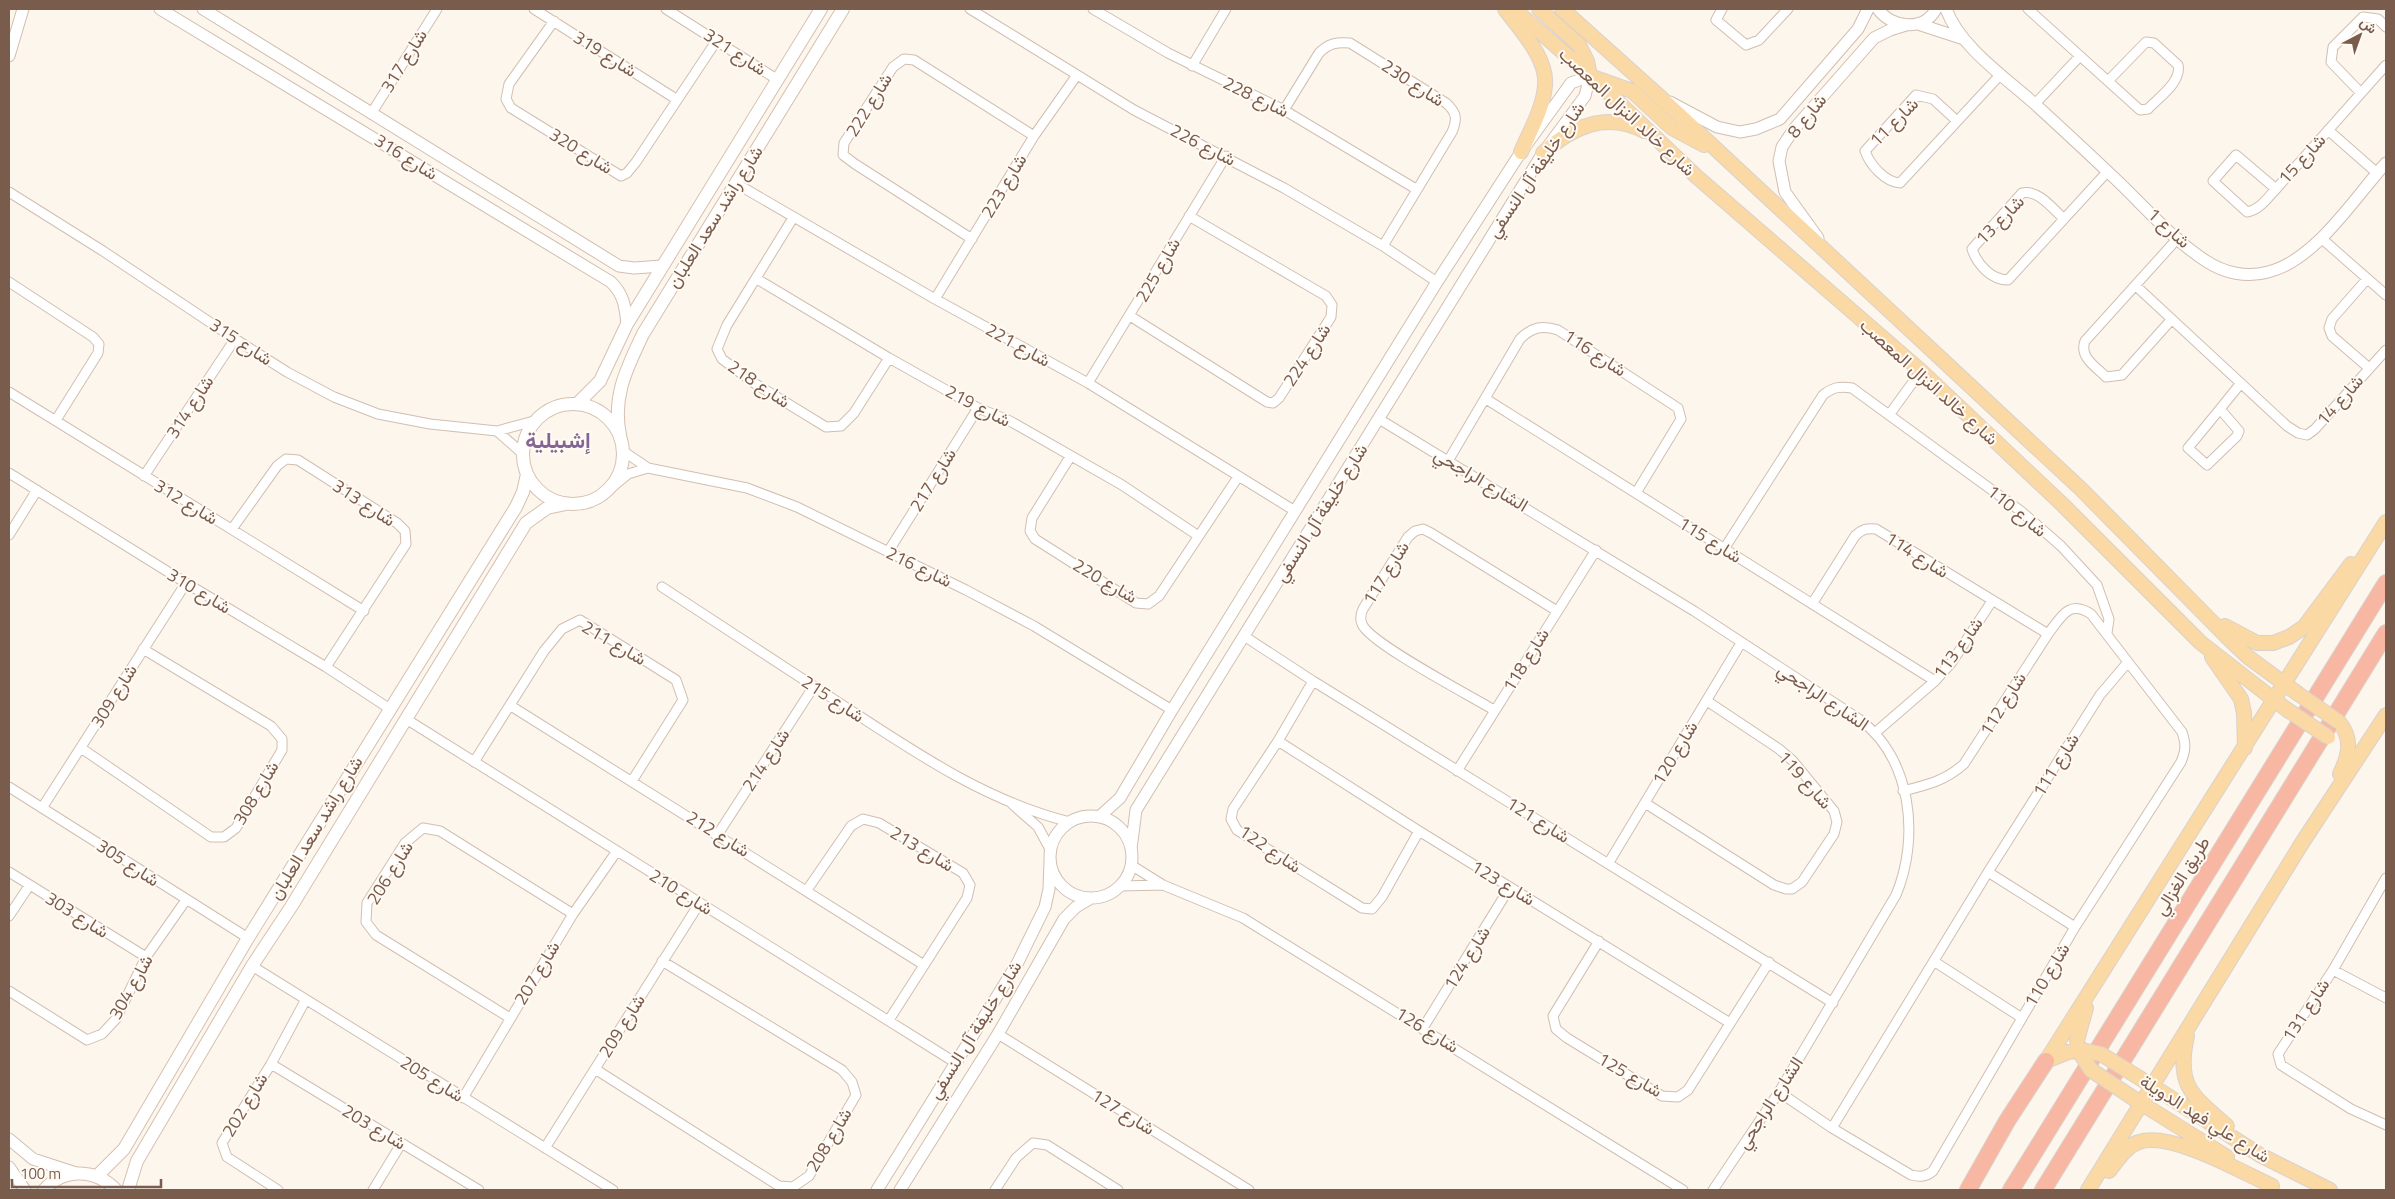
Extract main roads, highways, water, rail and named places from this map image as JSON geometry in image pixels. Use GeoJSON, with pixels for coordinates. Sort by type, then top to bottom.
{"type":"FeatureCollection","features":[{"type":"Feature","properties":{"kind":"highway","name":"طريق الغزالي"},"geometry":{"type":"LineString","coordinates":[[2011,1190],[2386,583]]}},
{"type":"Feature","properties":{"kind":"highway"},"geometry":{"type":"LineString","coordinates":[[2043,1190],[2386,633]]}},
{"type":"Feature","properties":{"kind":"highway"},"geometry":{"type":"LineString","coordinates":[[1968,1190],[2007,1121],[2046,1061]]}},
{"type":"Feature","properties":{"kind":"main road","name":"شارع راشد سعد العلبان"},"geometry":{"type":"LineString","coordinates":[[577,404],[600,381],[627,324],[822,9]]}},
{"type":"Feature","properties":{"kind":"main road","name":"شارع راشد سعد العلبان"},"geometry":{"type":"LineString","coordinates":[[620,435],[616,416],[618,399],[624,375],[635,350],[672,284],[737,184],[843,9]]}},
{"type":"Feature","properties":{"kind":"main road"},"geometry":{"type":"LineString","coordinates":[[1505,9],[1536,53],[1543,66],[1546,85],[1541,104],[1521,152]]}},
{"type":"Feature","properties":{"kind":"main road","name":"شارع خالد النزال المعصب"},"geometry":{"type":"LineString","coordinates":[[1514,9],[1590,76],[1697,177],[1921,371],[2063,505],[2201,643],[2280,705],[2335,741],[2349,743],[2348,735],[2339,722],[2248,656],[2081,489],[1660,97],[1562,9]]}},
{"type":"Feature","properties":{"kind":"main road"},"geometry":{"type":"LineString","coordinates":[[1539,9],[1579,46],[1587,61],[1590,76],[1632,91],[1672,128],[1722,156]]}},
{"type":"Feature","properties":{"kind":"main road"},"geometry":{"type":"LineString","coordinates":[[1543,154],[1572,130],[1592,123],[1621,123],[1635,127],[1655,137]]}},
{"type":"Feature","properties":{"kind":"main road"},"geometry":{"type":"LineString","coordinates":[[577,404],[590,407],[602,413],[620,435],[623,451],[620,470],[611,488],[598,498],[583,504],[566,504],[550,499],[536,489],[527,474],[522,453],[528,431],[534,421],[553,407],[577,404]]}},
{"type":"Feature","properties":{"kind":"main road","name":"شارع راشد سعد العلبان"},"geometry":{"type":"LineString","coordinates":[[97,1176],[124,1149],[248,938],[516,507],[523,492],[527,474]]}},
{"type":"Feature","properties":{"kind":"main road","name":"شارع راشد سعد العلبان"},"geometry":{"type":"LineString","coordinates":[[128,1190],[137,1161],[252,966],[291,907],[526,523],[547,508],[566,504]]}},
{"type":"Feature","properties":{"kind":"main road"},"geometry":{"type":"LineString","coordinates":[[2206,614],[2243,637],[2257,643],[2273,642],[2290,637],[2304,627],[2325,597],[2386,521]]}},
{"type":"Feature","properties":{"kind":"main road"},"geometry":{"type":"LineString","coordinates":[[2046,1061],[2245,748],[2280,705],[2286,684],[2386,521]]}},
{"type":"Feature","properties":{"kind":"main road"},"geometry":{"type":"LineString","coordinates":[[2201,643],[2241,699],[2244,713],[2245,748]]}},
{"type":"Feature","properties":{"kind":"main road"},"geometry":{"type":"LineString","coordinates":[[2322,811],[2341,771],[2349,743],[2364,736],[2386,714]]}},
{"type":"Feature","properties":{"kind":"main road"},"geometry":{"type":"LineString","coordinates":[[2088,1190],[2149,1084],[2190,1023],[2322,811],[2386,714]]}},
{"type":"Feature","properties":{"kind":"main road"},"geometry":{"type":"LineString","coordinates":[[356,762],[364,764],[373,772]]}},
{"type":"Feature","properties":{"kind":"main road"},"geometry":{"type":"LineString","coordinates":[[276,894],[276,901],[279,906],[291,907]]}},
{"type":"Feature","properties":{"kind":"main road"},"geometry":{"type":"LineString","coordinates":[[2046,1061],[2056,1056],[2080,1051],[2077,1040],[2093,988]]}},
{"type":"Feature","properties":{"kind":"main road"},"geometry":{"type":"LineString","coordinates":[[2190,1023],[2183,1057],[2184,1076],[2190,1089],[2220,1120],[2260,1155]]}},
{"type":"Feature","properties":{"kind":"main road","name":"شارع علي فهد الدويلة"},"geometry":{"type":"LineString","coordinates":[[2080,1051],[2101,1054],[2260,1155],[2330,1190]]}},
{"type":"Feature","properties":{"kind":"main road","name":"شارع علي فهد الدويلة"},"geometry":{"type":"LineString","coordinates":[[2080,1051],[2091,1070],[2105,1081],[2277,1188]]}},
{"type":"Feature","properties":{"kind":"main road"},"geometry":{"type":"LineString","coordinates":[[2092,1190],[2125,1152],[2139,1142],[2153,1140],[2182,1145],[2277,1188]]}},
{"type":"Feature","properties":{"kind":"main road"},"geometry":{"type":"LineString","coordinates":[[44,1190],[49,1184],[62,1176],[76,1173],[97,1176],[116,1190]]}},
{"type":"Feature","properties":{"kind":"district","name":"إشبيلية"},"geometry":{"type":"Point","coordinates":[558,440]}}]}
